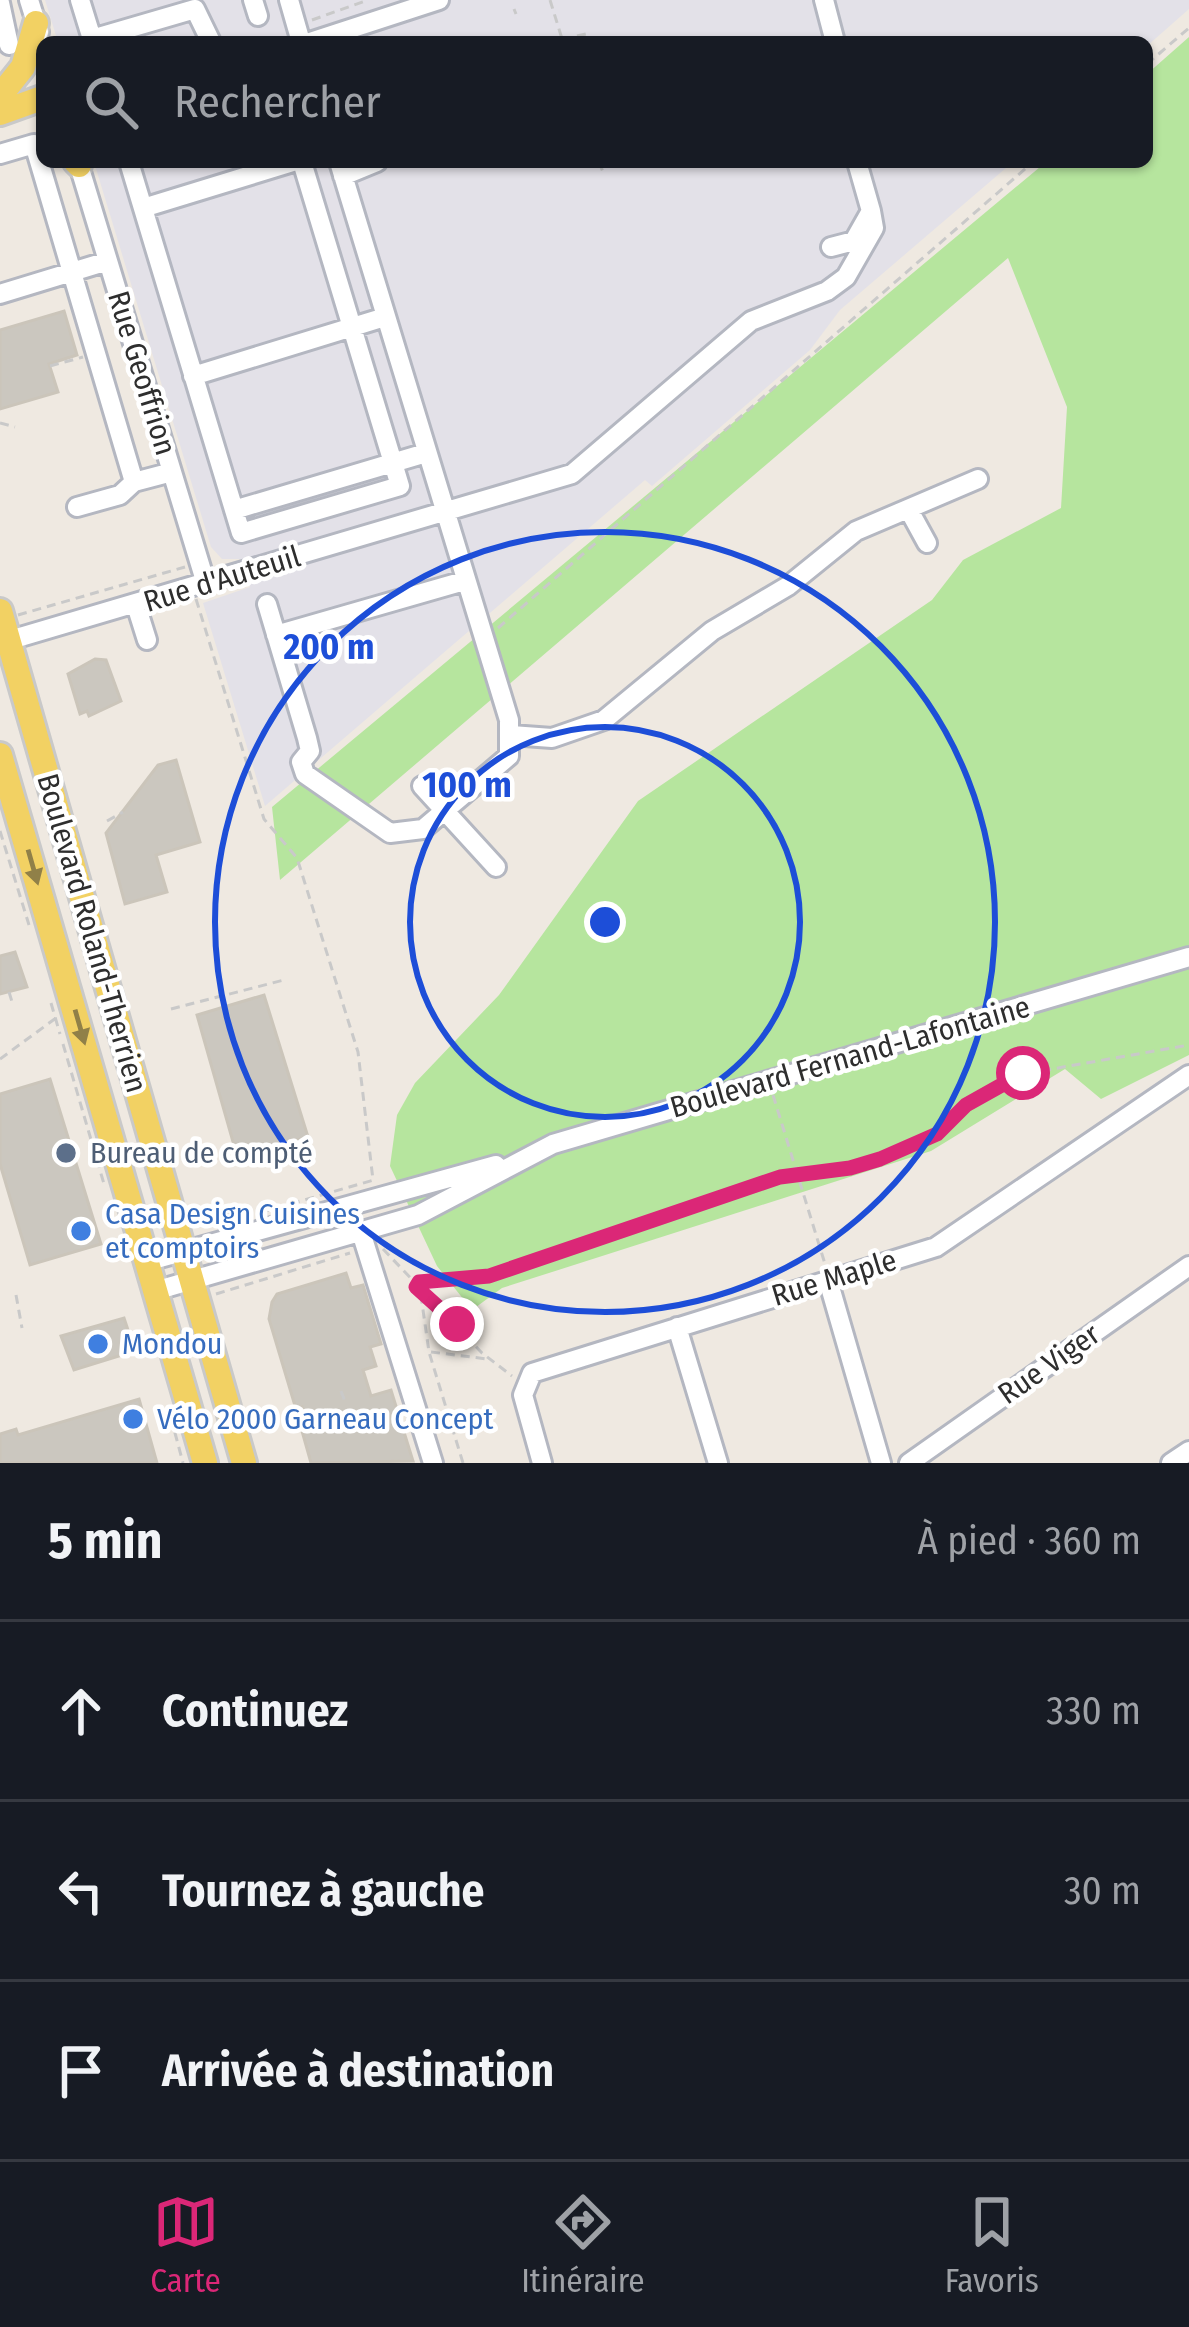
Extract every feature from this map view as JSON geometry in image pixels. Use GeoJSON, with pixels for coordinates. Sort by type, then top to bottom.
{"type":"FeatureCollection","features":[{"type":"Feature","properties":{"kind":"main road"},"geometry":{"type":"LineString","coordinates":[[4,106],[26,62],[36,22]]}},
{"type":"Feature","properties":{"kind":"main road"},"geometry":{"type":"LineString","coordinates":[[4,106],[36,89]]}},
{"type":"Feature","properties":{"kind":"main road"},"geometry":{"type":"LineString","coordinates":[[4,106],[36,99]]}},
{"type":"Feature","properties":{"kind":"main road"},"geometry":{"type":"LineString","coordinates":[[4,106],[36,121]]}},
{"type":"Feature","properties":{"kind":"main road","name":"Boulevard Roland-Therrien"},"geometry":{"type":"LineString","coordinates":[[11,612],[4,642],[185,1251],[202,1288],[244,1463]]}},
{"type":"Feature","properties":{"kind":"main road","name":"Boulevard Roland-Therrien"},"geometry":{"type":"LineString","coordinates":[[0,754],[7,801],[158,1290],[205,1463]]}},
{"type":"Feature","properties":{"kind":"street"},"geometry":{"type":"LineString","coordinates":[[80,0],[91,36]]}},
{"type":"Feature","properties":{"kind":"street"},"geometry":{"type":"LineString","coordinates":[[289,0],[304,36]]}},
{"type":"Feature","properties":{"kind":"street"},"geometry":{"type":"LineString","coordinates":[[325,36],[439,0]]}},
{"type":"Feature","properties":{"kind":"street"},"geometry":{"type":"LineString","coordinates":[[824,0],[833,36]]}},
{"type":"Feature","properties":{"kind":"street"},"geometry":{"type":"LineString","coordinates":[[0,3],[9,45]]}},
{"type":"Feature","properties":{"kind":"street"},"geometry":{"type":"LineString","coordinates":[[101,36],[199,5],[208,36]]}},
{"type":"Feature","properties":{"kind":"street"},"geometry":{"type":"LineString","coordinates":[[0,154],[34,144],[36,150]]}},
{"type":"Feature","properties":{"kind":"street"},"geometry":{"type":"LineString","coordinates":[[42,168],[134,482]]}},
{"type":"Feature","properties":{"kind":"street","name":"Rue Geoffrion"},"geometry":{"type":"LineString","coordinates":[[80,168],[206,584]]}},
{"type":"Feature","properties":{"kind":"street"},"geometry":{"type":"LineString","coordinates":[[131,168],[234,510],[426,452]]}},
{"type":"Feature","properties":{"kind":"street"},"geometry":{"type":"LineString","coordinates":[[143,208],[277,168]]}},
{"type":"Feature","properties":{"kind":"street"},"geometry":{"type":"LineString","coordinates":[[299,168],[393,463]]}},
{"type":"Feature","properties":{"kind":"street"},"geometry":{"type":"LineString","coordinates":[[831,247],[854,241],[871,211],[859,168]]}},
{"type":"Feature","properties":{"kind":"street"},"geometry":{"type":"LineString","coordinates":[[267,604],[310,751],[301,762],[305,774],[391,833],[413,834],[448,813],[506,761],[512,735],[341,169]]}},
{"type":"Feature","properties":{"kind":"street","name":"Rue d'Auteuil"},"geometry":{"type":"LineString","coordinates":[[4,642],[444,514],[588,464],[751,321],[827,291],[846,278],[874,228],[871,211]]}},
{"type":"Feature","properties":{"kind":"street"},"geometry":{"type":"LineString","coordinates":[[0,294],[108,261]]}},
{"type":"Feature","properties":{"kind":"street"},"geometry":{"type":"LineString","coordinates":[[193,376],[385,316]]}},
{"type":"Feature","properties":{"kind":"street"},"geometry":{"type":"LineString","coordinates":[[77,507],[120,495],[134,482],[172,472]]}},
{"type":"Feature","properties":{"kind":"street"},"geometry":{"type":"LineString","coordinates":[[512,735],[552,737],[604,720],[712,632],[788,586],[856,531],[910,512],[978,478]]}},
{"type":"Feature","properties":{"kind":"street"},"geometry":{"type":"LineString","coordinates":[[910,512],[927,543]]}},
{"type":"Feature","properties":{"kind":"street"},"geometry":{"type":"LineString","coordinates":[[276,634],[464,581]]}},
{"type":"Feature","properties":{"kind":"street"},"geometry":{"type":"LineString","coordinates":[[136,605],[148,640]]}},
{"type":"Feature","properties":{"kind":"street"},"geometry":{"type":"LineString","coordinates":[[422,786],[496,867]]}},
{"type":"Feature","properties":{"kind":"street","name":"Boulevard Fernand-Lafontaine"},"geometry":{"type":"LineString","coordinates":[[149,1261],[512,1161],[554,1144],[1189,957]]}},
{"type":"Feature","properties":{"kind":"street","name":"Rue Maple"},"geometry":{"type":"LineString","coordinates":[[542,1463],[524,1404],[527,1377],[542,1367],[943,1243],[1189,1075]]}},
{"type":"Feature","properties":{"kind":"street","name":"Boulevard Fernand-Lafontaine"},"geometry":{"type":"LineString","coordinates":[[158,1290],[202,1288],[447,1202],[512,1161]]}},
{"type":"Feature","properties":{"kind":"street"},"geometry":{"type":"LineString","coordinates":[[361,1232],[433,1463]]}},
{"type":"Feature","properties":{"kind":"street","name":"Rue Viger"},"geometry":{"type":"LineString","coordinates":[[909,1463],[1189,1266]]}},
{"type":"Feature","properties":{"kind":"street"},"geometry":{"type":"LineString","coordinates":[[828,1276],[881,1463]]}},
{"type":"Feature","properties":{"kind":"street"},"geometry":{"type":"LineString","coordinates":[[677,1327],[718,1463]]}},
{"type":"Feature","properties":{"kind":"path"},"geometry":{"type":"LineString","coordinates":[[311,20],[368,0]]}},
{"type":"Feature","properties":{"kind":"path"},"geometry":{"type":"LineString","coordinates":[[550,0],[561,36]]}},
{"type":"Feature","properties":{"kind":"path"},"geometry":{"type":"LineString","coordinates":[[1153,59],[1189,28]]}},
{"type":"Feature","properties":{"kind":"path"},"geometry":{"type":"LineString","coordinates":[[577,36],[590,33]]}},
{"type":"Feature","properties":{"kind":"path"},"geometry":{"type":"LineString","coordinates":[[601,168],[603,172]]}},
{"type":"Feature","properties":{"kind":"path"},"geometry":{"type":"LineString","coordinates":[[483,641],[1026,168]]}},
{"type":"Feature","properties":{"kind":"path"},"geometry":{"type":"LineString","coordinates":[[50,366],[80,358]]}},
{"type":"Feature","properties":{"kind":"path"},"geometry":{"type":"LineString","coordinates":[[0,423],[14,427]]}},
{"type":"Feature","properties":{"kind":"path","name":"Rue d'Auteuil"},"geometry":{"type":"LineString","coordinates":[[11,612],[181,564]]}},
{"type":"Feature","properties":{"kind":"path"},"geometry":{"type":"LineString","coordinates":[[198,603],[264,819],[297,858],[364,1069],[373,1180],[247,1217]]}},
{"type":"Feature","properties":{"kind":"path"},"geometry":{"type":"LineString","coordinates":[[107,821],[123,812]]}},
{"type":"Feature","properties":{"kind":"path","name":"Boulevard Roland-Therrien"},"geometry":{"type":"LineString","coordinates":[[0,831],[30,928]]}},
{"type":"Feature","properties":{"kind":"path"},"geometry":{"type":"LineString","coordinates":[[171,1010],[284,980]]}},
{"type":"Feature","properties":{"kind":"path","name":"Boulevard Roland-Therrien"},"geometry":{"type":"LineString","coordinates":[[48,991],[68,1064]]}},
{"type":"Feature","properties":{"kind":"path"},"geometry":{"type":"LineString","coordinates":[[9,992],[13,1004]]}},
{"type":"Feature","properties":{"kind":"path"},"geometry":{"type":"LineString","coordinates":[[0,1059],[55,1018]]}},
{"type":"Feature","properties":{"kind":"path"},"geometry":{"type":"LineString","coordinates":[[416,1287],[425,1280],[489,1276],[797,1172],[850,1168],[928,1139],[966,1105],[1012,1076],[1189,1046]]}},
{"type":"Feature","properties":{"kind":"path"},"geometry":{"type":"LineString","coordinates":[[773,1093],[828,1276]]}},
{"type":"Feature","properties":{"kind":"path"},"geometry":{"type":"LineString","coordinates":[[385,1248],[416,1287],[490,1360],[516,1378]]}},
{"type":"Feature","properties":{"kind":"path"},"geometry":{"type":"LineString","coordinates":[[202,1288],[352,1252]]}},
{"type":"Feature","properties":{"kind":"path"},"geometry":{"type":"LineString","coordinates":[[416,1287],[429,1352],[463,1463]]}},
{"type":"Feature","properties":{"kind":"path"},"geometry":{"type":"LineString","coordinates":[[16,1295],[22,1328]]}},
{"type":"Feature","properties":{"kind":"path"},"geometry":{"type":"LineString","coordinates":[[429,1352],[490,1360]]}},
{"type":"Feature","properties":{"kind":"path"},"geometry":{"type":"LineString","coordinates":[[341,1391],[346,1404]]}},
{"type":"Feature","properties":{"kind":"shaded area"},"geometry":{"type":"Polygon","coordinates":[[[45,0],[1189,0],[1189,9],[1153,41],[1153,36],[56,36],[45,0]]]}},
{"type":"Feature","properties":{"kind":"shaded area"},"geometry":{"type":"Polygon","coordinates":[[[96,168],[1006,168],[840,310],[810,350],[652,486],[645,480],[265,806],[203,603],[250,587],[241,559],[222,559],[211,547],[96,168]]]}},
{"type":"Feature","properties":{"kind":"green space"},"geometry":{"type":"Polygon","coordinates":[[[1189,37],[1189,1055],[1101,1099],[1065,1069],[931,1151],[502,1288],[472,1310],[437,1266],[390,1166],[397,1115],[415,1083],[499,995],[638,801],[932,600],[963,560],[1061,508],[1067,407],[1008,258],[280,880],[272,807],[1039,168],[1153,168],[1153,69],[1189,37]]]}},
{"type":"Feature","properties":{"kind":"building"},"geometry":{"type":"Polygon","coordinates":[[[64,311],[77,355],[49,364],[58,392],[0,409],[0,330],[64,311]]]}},
{"type":"Feature","properties":{"kind":"building"},"geometry":{"type":"Polygon","coordinates":[[[95,659],[106,660],[121,701],[89,716],[87,711],[80,714],[68,674],[95,659]]]}},
{"type":"Feature","properties":{"kind":"building"},"geometry":{"type":"Polygon","coordinates":[[[176,760],[200,842],[156,855],[167,892],[125,904],[106,833],[158,765],[176,760]]]}},
{"type":"Feature","properties":{"kind":"building"},"geometry":{"type":"Polygon","coordinates":[[[15,952],[27,987],[0,994],[0,956],[15,952]]]}},
{"type":"Feature","properties":{"kind":"building"},"geometry":{"type":"Polygon","coordinates":[[[264,995],[308,1137],[237,1156],[197,1015],[264,995]]]}},
{"type":"Feature","properties":{"kind":"building"},"geometry":{"type":"Polygon","coordinates":[[[50,1079],[101,1244],[30,1265],[0,1164],[0,1094],[50,1079]]]}},
{"type":"Feature","properties":{"kind":"building"},"geometry":{"type":"Polygon","coordinates":[[[346,1273],[351,1288],[363,1285],[381,1344],[370,1347],[376,1366],[363,1370],[371,1396],[391,1390],[413,1461],[311,1463],[302,1431],[310,1429],[302,1407],[296,1409],[269,1319],[272,1302],[277,1294],[346,1273]]]}},
{"type":"Feature","properties":{"kind":"building","name":"Mondou"},"geometry":{"type":"Polygon","coordinates":[[[124,1318],[135,1351],[74,1370],[61,1336],[124,1318]]]}},
{"type":"Feature","properties":{"kind":"building"},"geometry":{"type":"Polygon","coordinates":[[[139,1399],[157,1463],[0,1463],[0,1434],[16,1429],[18,1435],[139,1399]]]}},
{"type":"Feature","properties":{"kind":"place","name":"Bureau de compté"},"geometry":{"type":"Point","coordinates":[66,1153]}},
{"type":"Feature","properties":{"kind":"place","name":"Casa Design Cuisines et comptoirs"},"geometry":{"type":"Point","coordinates":[81,1231]}},
{"type":"Feature","properties":{"kind":"place","name":"Mondou"},"geometry":{"type":"Point","coordinates":[98,1344]}},
{"type":"Feature","properties":{"kind":"place","name":"Vélo 2000 Garneau Concept"},"geometry":{"type":"Point","coordinates":[133,1419]}},
{"type":"Feature","properties":{"kind":"route"},"geometry":{"type":"LineString","coordinates":[[457,1324],[416,1287],[419,1282],[489,1276],[800,1171],[850,1168],[880,1159],[937,1134],[957,1111],[1004,1079],[1023,1073]]}}]}
